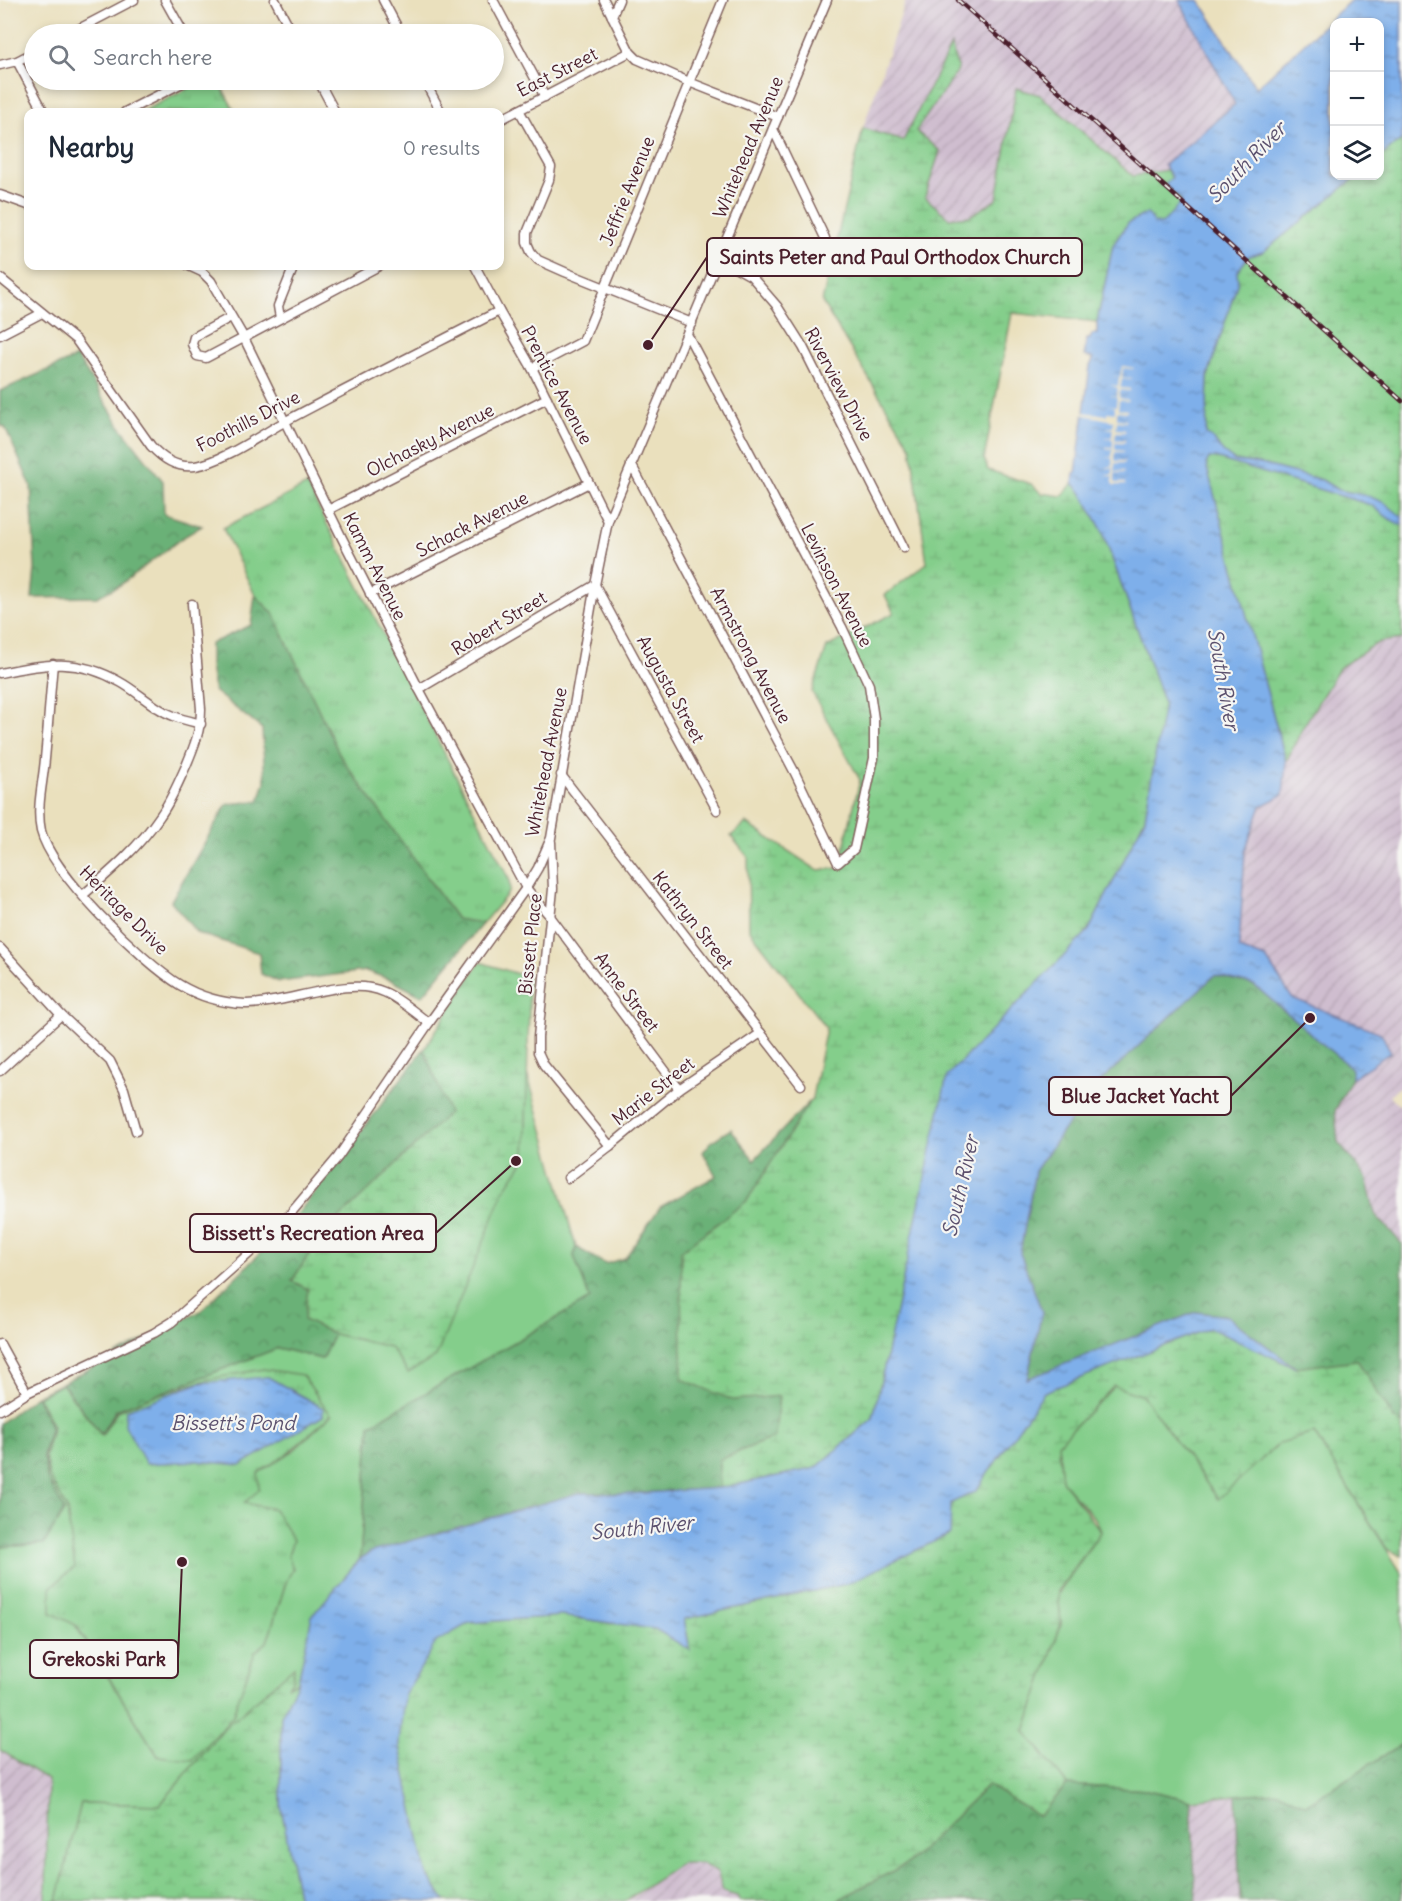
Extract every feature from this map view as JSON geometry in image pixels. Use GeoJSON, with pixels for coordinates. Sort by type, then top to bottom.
{"type":"FeatureCollection","features":[{"type":"Feature","properties":{"kind":"street"},"geometry":{"type":"LineString","coordinates":[[88,24],[134,0]]}},
{"type":"Feature","properties":{"kind":"street"},"geometry":{"type":"LineString","coordinates":[[165,0],[178,24]]}},
{"type":"Feature","properties":{"kind":"street"},"geometry":{"type":"LineString","coordinates":[[275,0],[287,24]]}},
{"type":"Feature","properties":{"kind":"street"},"geometry":{"type":"LineString","coordinates":[[383,0],[396,24]]}},
{"type":"Feature","properties":{"kind":"street"},"geometry":{"type":"LineString","coordinates":[[493,0],[545,97]]}},
{"type":"Feature","properties":{"kind":"street"},"geometry":{"type":"LineString","coordinates":[[604,0],[630,52],[637,59],[778,117]]}},
{"type":"Feature","properties":{"kind":"street"},"geometry":{"type":"LineString","coordinates":[[612,16],[619,0]]}},
{"type":"Feature","properties":{"kind":"street","name":"Jeffrie Avenue"},"geometry":{"type":"LineString","coordinates":[[532,368],[583,340],[723,0]]}},
{"type":"Feature","properties":{"kind":"street","name":"Whitehead Avenue"},"geometry":{"type":"LineString","coordinates":[[0,1410],[27,1393],[154,1333],[172,1322],[280,1226],[338,1157],[538,868],[551,838],[608,521],[827,0]]}},
{"type":"Feature","properties":{"kind":"street","name":"East Street"},"geometry":{"type":"LineString","coordinates":[[504,118],[630,52]]}},
{"type":"Feature","properties":{"kind":"street"},"geometry":{"type":"LineString","coordinates":[[0,65],[24,57]]}},
{"type":"Feature","properties":{"kind":"street"},"geometry":{"type":"LineString","coordinates":[[17,61],[24,74]]}},
{"type":"Feature","properties":{"kind":"street"},"geometry":{"type":"LineString","coordinates":[[32,90],[42,108]]}},
{"type":"Feature","properties":{"kind":"street"},"geometry":{"type":"LineString","coordinates":[[133,108],[168,90]]}},
{"type":"Feature","properties":{"kind":"street"},"geometry":{"type":"LineString","coordinates":[[323,90],[331,108]]}},
{"type":"Feature","properties":{"kind":"street"},"geometry":{"type":"LineString","coordinates":[[429,90],[439,108]]}},
{"type":"Feature","properties":{"kind":"street"},"geometry":{"type":"LineString","coordinates":[[519,110],[551,166],[549,180],[527,233],[531,252],[538,260],[692,323]]}},
{"type":"Feature","properties":{"kind":"street"},"geometry":{"type":"LineString","coordinates":[[773,129],[825,238]]}},
{"type":"Feature","properties":{"kind":"street"},"geometry":{"type":"LineString","coordinates":[[0,195],[24,204]]}},
{"type":"Feature","properties":{"kind":"street","name":"Riverview Drive"},"geometry":{"type":"LineString","coordinates":[[718,258],[751,276],[777,306],[803,347],[904,548]]}},
{"type":"Feature","properties":{"kind":"street","name":"Kamm Avenue"},"geometry":{"type":"LineString","coordinates":[[198,270],[211,281],[244,338],[370,594],[526,888]]}},
{"type":"Feature","properties":{"kind":"street"},"geometry":{"type":"LineString","coordinates":[[280,318],[278,306],[292,270]]}},
{"type":"Feature","properties":{"kind":"street"},"geometry":{"type":"LineString","coordinates":[[231,317],[194,337],[192,344],[197,356],[206,358],[371,270]]}},
{"type":"Feature","properties":{"kind":"street","name":"Prentice Avenue"},"geometry":{"type":"LineString","coordinates":[[477,270],[532,368],[608,521]]}},
{"type":"Feature","properties":{"kind":"street","name":"Foothills Drive"},"geometry":{"type":"LineString","coordinates":[[0,278],[76,340],[151,446],[162,458],[177,465],[193,466],[210,463],[499,311]]}},
{"type":"Feature","properties":{"kind":"street"},"geometry":{"type":"LineString","coordinates":[[0,335],[42,313]]}},
{"type":"Feature","properties":{"kind":"street","name":"Levinson Avenue"},"geometry":{"type":"LineString","coordinates":[[687,334],[842,627],[869,685],[874,719],[874,758],[854,849],[838,862]]}},
{"type":"Feature","properties":{"kind":"street","name":"Olchasky Avenue"},"geometry":{"type":"LineString","coordinates":[[328,510],[547,398]]}},
{"type":"Feature","properties":{"kind":"street","name":"Armstrong Avenue"},"geometry":{"type":"LineString","coordinates":[[631,464],[795,773],[838,862]]}},
{"type":"Feature","properties":{"kind":"street","name":"Schack Avenue"},"geometry":{"type":"LineString","coordinates":[[370,594],[589,483]]}},
{"type":"Feature","properties":{"kind":"street","name":"Robert Street"},"geometry":{"type":"LineString","coordinates":[[419,689],[595,585]]}},
{"type":"Feature","properties":{"kind":"street","name":"Augusta Street"},"geometry":{"type":"LineString","coordinates":[[595,585],[717,810]]}},
{"type":"Feature","properties":{"kind":"street"},"geometry":{"type":"LineString","coordinates":[[83,895],[114,868],[161,815],[195,747],[201,723],[192,604]]}},
{"type":"Feature","properties":{"kind":"street"},"geometry":{"type":"LineString","coordinates":[[0,673],[53,664],[92,669],[120,682],[160,710],[181,719],[201,723]]}},
{"type":"Feature","properties":{"kind":"street","name":"Heritage Drive"},"geometry":{"type":"LineString","coordinates":[[53,664],[40,800],[41,830],[46,846],[58,866],[138,953],[180,985],[215,1001],[247,1004],[363,986],[384,992],[429,1023]]}},
{"type":"Feature","properties":{"kind":"street","name":"Kathryn Street"},"geometry":{"type":"LineString","coordinates":[[561,775],[801,1085]]}},
{"type":"Feature","properties":{"kind":"street","name":"Bissett Place"},"geometry":{"type":"LineString","coordinates":[[551,838],[553,890],[538,1052],[544,1065],[610,1146]]}},
{"type":"Feature","properties":{"kind":"street","name":"Anne Street"},"geometry":{"type":"LineString","coordinates":[[526,888],[549,915],[679,1089]]}},
{"type":"Feature","properties":{"kind":"street"},"geometry":{"type":"LineString","coordinates":[[0,948],[61,1015],[111,1060],[124,1089],[136,1131]]}},
{"type":"Feature","properties":{"kind":"street"},"geometry":{"type":"LineString","coordinates":[[0,1071],[61,1015]]}},
{"type":"Feature","properties":{"kind":"street","name":"Marie Street"},"geometry":{"type":"LineString","coordinates":[[567,1178],[679,1089],[761,1033]]}},
{"type":"Feature","properties":{"kind":"street"},"geometry":{"type":"LineString","coordinates":[[0,1344],[27,1393]]}},
{"type":"Feature","properties":{"kind":"shaded area"},"geometry":{"type":"Polygon","coordinates":[[[906,0],[1179,0],[1235,104],[1164,164],[1167,170],[1134,176],[1040,95],[1016,88],[997,199],[970,216],[949,218],[925,197],[916,131],[957,71],[951,46],[903,141],[863,128],[906,0]]]}},
{"type":"Feature","properties":{"kind":"shaded area"},"geometry":{"type":"Polygon","coordinates":[[[1402,639],[1402,1085],[1389,1096],[1402,1107],[1402,1244],[1375,1214],[1366,1177],[1338,1142],[1335,1111],[1352,1078],[1391,1052],[1382,1033],[1292,998],[1266,958],[1239,949],[1245,851],[1261,806],[1283,795],[1286,762],[1303,727],[1340,667],[1379,642],[1402,639]]]}},
{"type":"Feature","properties":{"kind":"shaded area"},"geometry":{"type":"Polygon","coordinates":[[[0,1750],[48,1780],[46,1901],[0,1901],[0,1750]]]}},
{"type":"Feature","properties":{"kind":"shaded area"},"geometry":{"type":"Polygon","coordinates":[[[1236,1795],[1240,1901],[1196,1901],[1191,1800],[1236,1795]]]}},
{"type":"Feature","properties":{"kind":"shaded area"},"geometry":{"type":"Polygon","coordinates":[[[682,1863],[701,1863],[718,1873],[723,1892],[737,1896],[740,1901],[627,1901],[682,1863]]]}},
{"type":"Feature","properties":{"kind":"green space"},"geometry":{"type":"Polygon","coordinates":[[[951,45],[958,70],[916,131],[940,151],[925,197],[949,218],[970,216],[997,199],[1016,88],[1040,95],[1133,176],[1167,170],[1183,201],[1162,224],[1153,223],[1147,213],[1129,223],[1113,245],[1097,322],[1012,313],[984,459],[988,470],[1031,484],[1041,493],[1062,496],[1073,483],[1081,492],[1102,530],[1164,704],[1145,818],[1089,930],[948,1076],[873,1418],[816,1468],[720,1488],[719,1460],[775,1437],[779,1396],[732,1400],[682,1379],[681,1251],[747,1201],[812,1098],[826,1028],[749,929],[748,857],[731,836],[746,823],[817,870],[839,868],[860,780],[812,692],[827,647],[894,613],[885,595],[927,563],[911,447],[822,302],[863,128],[903,141],[951,45]]]}},
{"type":"Feature","properties":{"kind":"green space"},"geometry":{"type":"Polygon","coordinates":[[[185,90],[223,90],[233,108],[149,108],[185,90]]]}},
{"type":"Feature","properties":{"kind":"green space"},"geometry":{"type":"Polygon","coordinates":[[[1402,139],[1402,517],[1349,492],[1338,490],[1322,480],[1261,464],[1235,461],[1206,434],[1208,376],[1238,281],[1236,272],[1249,256],[1263,252],[1352,180],[1384,180],[1384,154],[1402,139]]]}},
{"type":"Feature","properties":{"kind":"green space"},"geometry":{"type":"Polygon","coordinates":[[[77,357],[122,429],[163,481],[164,514],[202,526],[182,538],[120,585],[97,597],[32,598],[35,569],[31,486],[5,427],[0,425],[0,391],[77,357]]]}},
{"type":"Feature","properties":{"kind":"green space"},"geometry":{"type":"Polygon","coordinates":[[[1208,458],[1215,458],[1371,505],[1395,523],[1402,525],[1402,639],[1379,642],[1340,667],[1303,727],[1286,762],[1206,465],[1208,458]]]}},
{"type":"Feature","properties":{"kind":"green space"},"geometry":{"type":"Polygon","coordinates":[[[307,485],[509,879],[510,891],[483,923],[457,919],[341,757],[273,613],[255,595],[223,528],[307,485]]]}},
{"type":"Feature","properties":{"kind":"green space"},"geometry":{"type":"Polygon","coordinates":[[[255,595],[273,613],[341,757],[457,919],[483,923],[422,996],[391,980],[366,971],[279,982],[261,974],[259,953],[197,933],[171,901],[227,804],[259,801],[265,782],[262,729],[214,691],[210,666],[210,644],[251,625],[255,595]]]}},
{"type":"Feature","properties":{"kind":"green space"},"geometry":{"type":"Polygon","coordinates":[[[480,962],[528,977],[525,1159],[505,1189],[436,1357],[408,1373],[390,1347],[334,1334],[304,1320],[308,1289],[292,1281],[321,1236],[449,1113],[424,1049],[480,962]]]}},
{"type":"Feature","properties":{"kind":"green space"},"geometry":{"type":"Polygon","coordinates":[[[1215,975],[1254,985],[1352,1069],[1352,1078],[1335,1111],[1338,1142],[1366,1177],[1375,1214],[1402,1244],[1402,1424],[1394,1419],[1357,1360],[1296,1368],[1227,1316],[1196,1312],[1027,1380],[1042,1312],[1020,1253],[1035,1171],[1091,1090],[1215,975]]]}},
{"type":"Feature","properties":{"kind":"green space"},"geometry":{"type":"Polygon","coordinates":[[[424,1049],[450,1113],[321,1236],[292,1281],[308,1289],[305,1320],[334,1334],[322,1359],[278,1348],[116,1410],[101,1434],[62,1383],[201,1311],[290,1224],[424,1049]]]}},
{"type":"Feature","properties":{"kind":"green space"},"geometry":{"type":"Polygon","coordinates":[[[527,1073],[576,1247],[574,1256],[590,1299],[370,1425],[360,1559],[312,1616],[298,1682],[224,1728],[160,1805],[81,1803],[57,1901],[46,1901],[48,1780],[0,1750],[0,1547],[44,1544],[64,1511],[47,1478],[43,1455],[51,1426],[36,1396],[62,1383],[101,1433],[116,1410],[278,1348],[322,1359],[334,1334],[390,1347],[525,1159],[527,1073]],[[117,1411],[102,1436],[53,1426],[45,1456],[49,1476],[67,1509],[75,1567],[51,1587],[158,1756],[232,1717],[255,1652],[267,1642],[286,1582],[293,1568],[243,1503],[258,1473],[293,1451],[331,1415],[117,1411]]]}},
{"type":"Feature","properties":{"kind":"green space"},"geometry":{"type":"Polygon","coordinates":[[[812,1099],[747,1201],[681,1251],[732,1400],[779,1396],[775,1437],[719,1460],[720,1488],[628,1494],[579,1493],[372,1552],[360,1559],[370,1425],[590,1299],[574,1256],[576,1247],[605,1264],[625,1258],[660,1207],[716,1176],[703,1152],[712,1141],[731,1129],[754,1160],[812,1099]]]}},
{"type":"Feature","properties":{"kind":"green space"},"geometry":{"type":"Polygon","coordinates":[[[1210,1328],[1296,1368],[1357,1360],[1394,1419],[1402,1424],[1402,1556],[1387,1549],[1314,1433],[1280,1443],[1218,1499],[1143,1396],[1114,1386],[1058,1444],[1062,1481],[1101,1531],[1058,1591],[1061,1624],[1025,1731],[1067,1785],[1039,1816],[988,1785],[908,1863],[836,1901],[740,1901],[737,1896],[723,1892],[718,1873],[701,1863],[682,1863],[625,1901],[445,1901],[426,1873],[399,1742],[404,1696],[435,1642],[469,1623],[561,1616],[655,1629],[690,1649],[684,1619],[846,1584],[950,1503],[975,1492],[1044,1392],[1210,1328]]]}},
{"type":"Feature","properties":{"kind":"green space"},"geometry":{"type":"Polygon","coordinates":[[[263,1369],[302,1375],[331,1415],[286,1455],[258,1473],[259,1490],[244,1503],[274,1509],[293,1540],[288,1556],[293,1568],[286,1582],[267,1642],[255,1652],[232,1717],[192,1760],[158,1756],[76,1625],[51,1613],[51,1587],[75,1567],[67,1509],[49,1476],[45,1456],[53,1426],[38,1397],[62,1384],[102,1436],[117,1411],[150,1397],[210,1379],[263,1369]]]}},
{"type":"Feature","properties":{"kind":"green space"},"geometry":{"type":"Polygon","coordinates":[[[1114,1386],[1143,1395],[1218,1499],[1280,1442],[1314,1433],[1402,1574],[1402,1744],[1306,1805],[1236,1795],[1191,1800],[1147,1790],[1067,1785],[1025,1731],[1061,1624],[1058,1594],[1101,1531],[1096,1520],[1062,1481],[1058,1444],[1114,1386]]]}},
{"type":"Feature","properties":{"kind":"green space"},"geometry":{"type":"Polygon","coordinates":[[[36,1396],[51,1426],[43,1455],[47,1478],[64,1510],[44,1544],[0,1547],[0,1423],[36,1396]]]}},
{"type":"Feature","properties":{"kind":"green space"},"geometry":{"type":"Polygon","coordinates":[[[294,1667],[294,1678],[288,1686],[298,1682],[281,1716],[281,1807],[299,1901],[57,1901],[81,1803],[160,1805],[224,1728],[294,1667]]]}},
{"type":"Feature","properties":{"kind":"green space"},"geometry":{"type":"Polygon","coordinates":[[[1402,1744],[1402,1901],[1240,1901],[1236,1795],[1279,1792],[1306,1805],[1402,1744]]]}},
{"type":"Feature","properties":{"kind":"green space"},"geometry":{"type":"Polygon","coordinates":[[[988,1785],[1039,1816],[1067,1785],[1147,1790],[1191,1800],[1196,1901],[836,1901],[908,1863],[988,1785]]]}},
{"type":"Feature","properties":{"kind":"water","name":"South River"},"geometry":{"type":"Polygon","coordinates":[[[1179,0],[1199,0],[1256,88],[1330,19],[1330,180],[1352,180],[1263,252],[1249,256],[1237,272],[1238,281],[1208,376],[1206,434],[1235,461],[1261,464],[1322,480],[1338,490],[1368,496],[1385,503],[1402,517],[1402,525],[1395,523],[1371,505],[1215,458],[1209,458],[1206,464],[1286,762],[1283,795],[1261,806],[1245,851],[1239,949],[1266,958],[1292,998],[1381,1033],[1391,1052],[1352,1078],[1352,1069],[1254,985],[1215,975],[1091,1090],[1035,1171],[1020,1253],[1042,1312],[1027,1379],[1196,1312],[1227,1316],[1296,1368],[1210,1328],[1044,1392],[975,1492],[951,1503],[950,1534],[846,1584],[684,1619],[690,1650],[655,1629],[561,1616],[469,1623],[436,1642],[404,1696],[399,1742],[426,1873],[445,1901],[299,1901],[281,1807],[281,1716],[298,1682],[312,1616],[360,1559],[371,1552],[579,1493],[628,1494],[720,1488],[816,1468],[873,1418],[947,1076],[1089,930],[1145,818],[1164,703],[1102,530],[1081,492],[1073,483],[1090,366],[1094,358],[1084,356],[1087,339],[1090,339],[1092,334],[1097,334],[1097,322],[1113,245],[1128,223],[1147,213],[1154,223],[1162,224],[1182,201],[1165,185],[1172,177],[1164,165],[1235,104],[1179,0]]]}},
{"type":"Feature","properties":{"kind":"water"},"geometry":{"type":"Polygon","coordinates":[[[1351,0],[1402,0],[1402,139],[1384,154],[1384,18],[1332,18],[1351,0]]]}},
{"type":"Feature","properties":{"kind":"water","name":"Bissett's Pond"},"geometry":{"type":"Polygon","coordinates":[[[268,1377],[323,1408],[323,1416],[241,1465],[196,1461],[146,1464],[125,1425],[126,1410],[199,1383],[268,1377]]]}},
{"type":"Feature","properties":{"kind":"pier"},"geometry":{"type":"Polygon","coordinates":[[[1122,366],[1134,368],[1123,368],[1122,377],[1132,379],[1122,379],[1120,388],[1130,389],[1130,391],[1120,390],[1119,398],[1129,400],[1119,400],[1118,409],[1127,410],[1127,412],[1117,411],[1117,419],[1126,420],[1126,422],[1117,421],[1116,429],[1125,430],[1125,432],[1116,432],[1115,440],[1125,440],[1125,442],[1115,442],[1115,450],[1125,452],[1115,452],[1115,461],[1125,461],[1125,463],[1115,463],[1115,472],[1125,471],[1125,473],[1115,473],[1115,483],[1125,483],[1125,485],[1113,485],[1113,477],[1105,475],[1113,475],[1113,468],[1105,468],[1113,466],[1112,458],[1105,457],[1112,457],[1113,449],[1105,447],[1113,447],[1113,439],[1105,437],[1113,437],[1113,429],[1105,428],[1113,427],[1114,421],[1081,414],[1081,412],[1107,415],[1107,412],[1115,413],[1115,407],[1108,405],[1116,406],[1117,397],[1109,395],[1117,396],[1118,388],[1110,385],[1118,386],[1119,378],[1112,376],[1120,377],[1122,366]]]}},
{"type":"Feature","properties":{"kind":"railway"},"geometry":{"type":"LineString","coordinates":[[958,0],[1402,401]]}},
{"type":"Feature","properties":{"kind":"place","name":"Saints Peter and Paul Orthodox Church"},"geometry":{"type":"Point","coordinates":[648,345]}},
{"type":"Feature","properties":{"kind":"place","name":"Blue Jacket Yacht"},"geometry":{"type":"Point","coordinates":[1310,1018]}},
{"type":"Feature","properties":{"kind":"place","name":"Bissett's Recreation Area"},"geometry":{"type":"Point","coordinates":[516,1161]}},
{"type":"Feature","properties":{"kind":"place","name":"Grekoski Park"},"geometry":{"type":"Point","coordinates":[182,1562]}}]}
